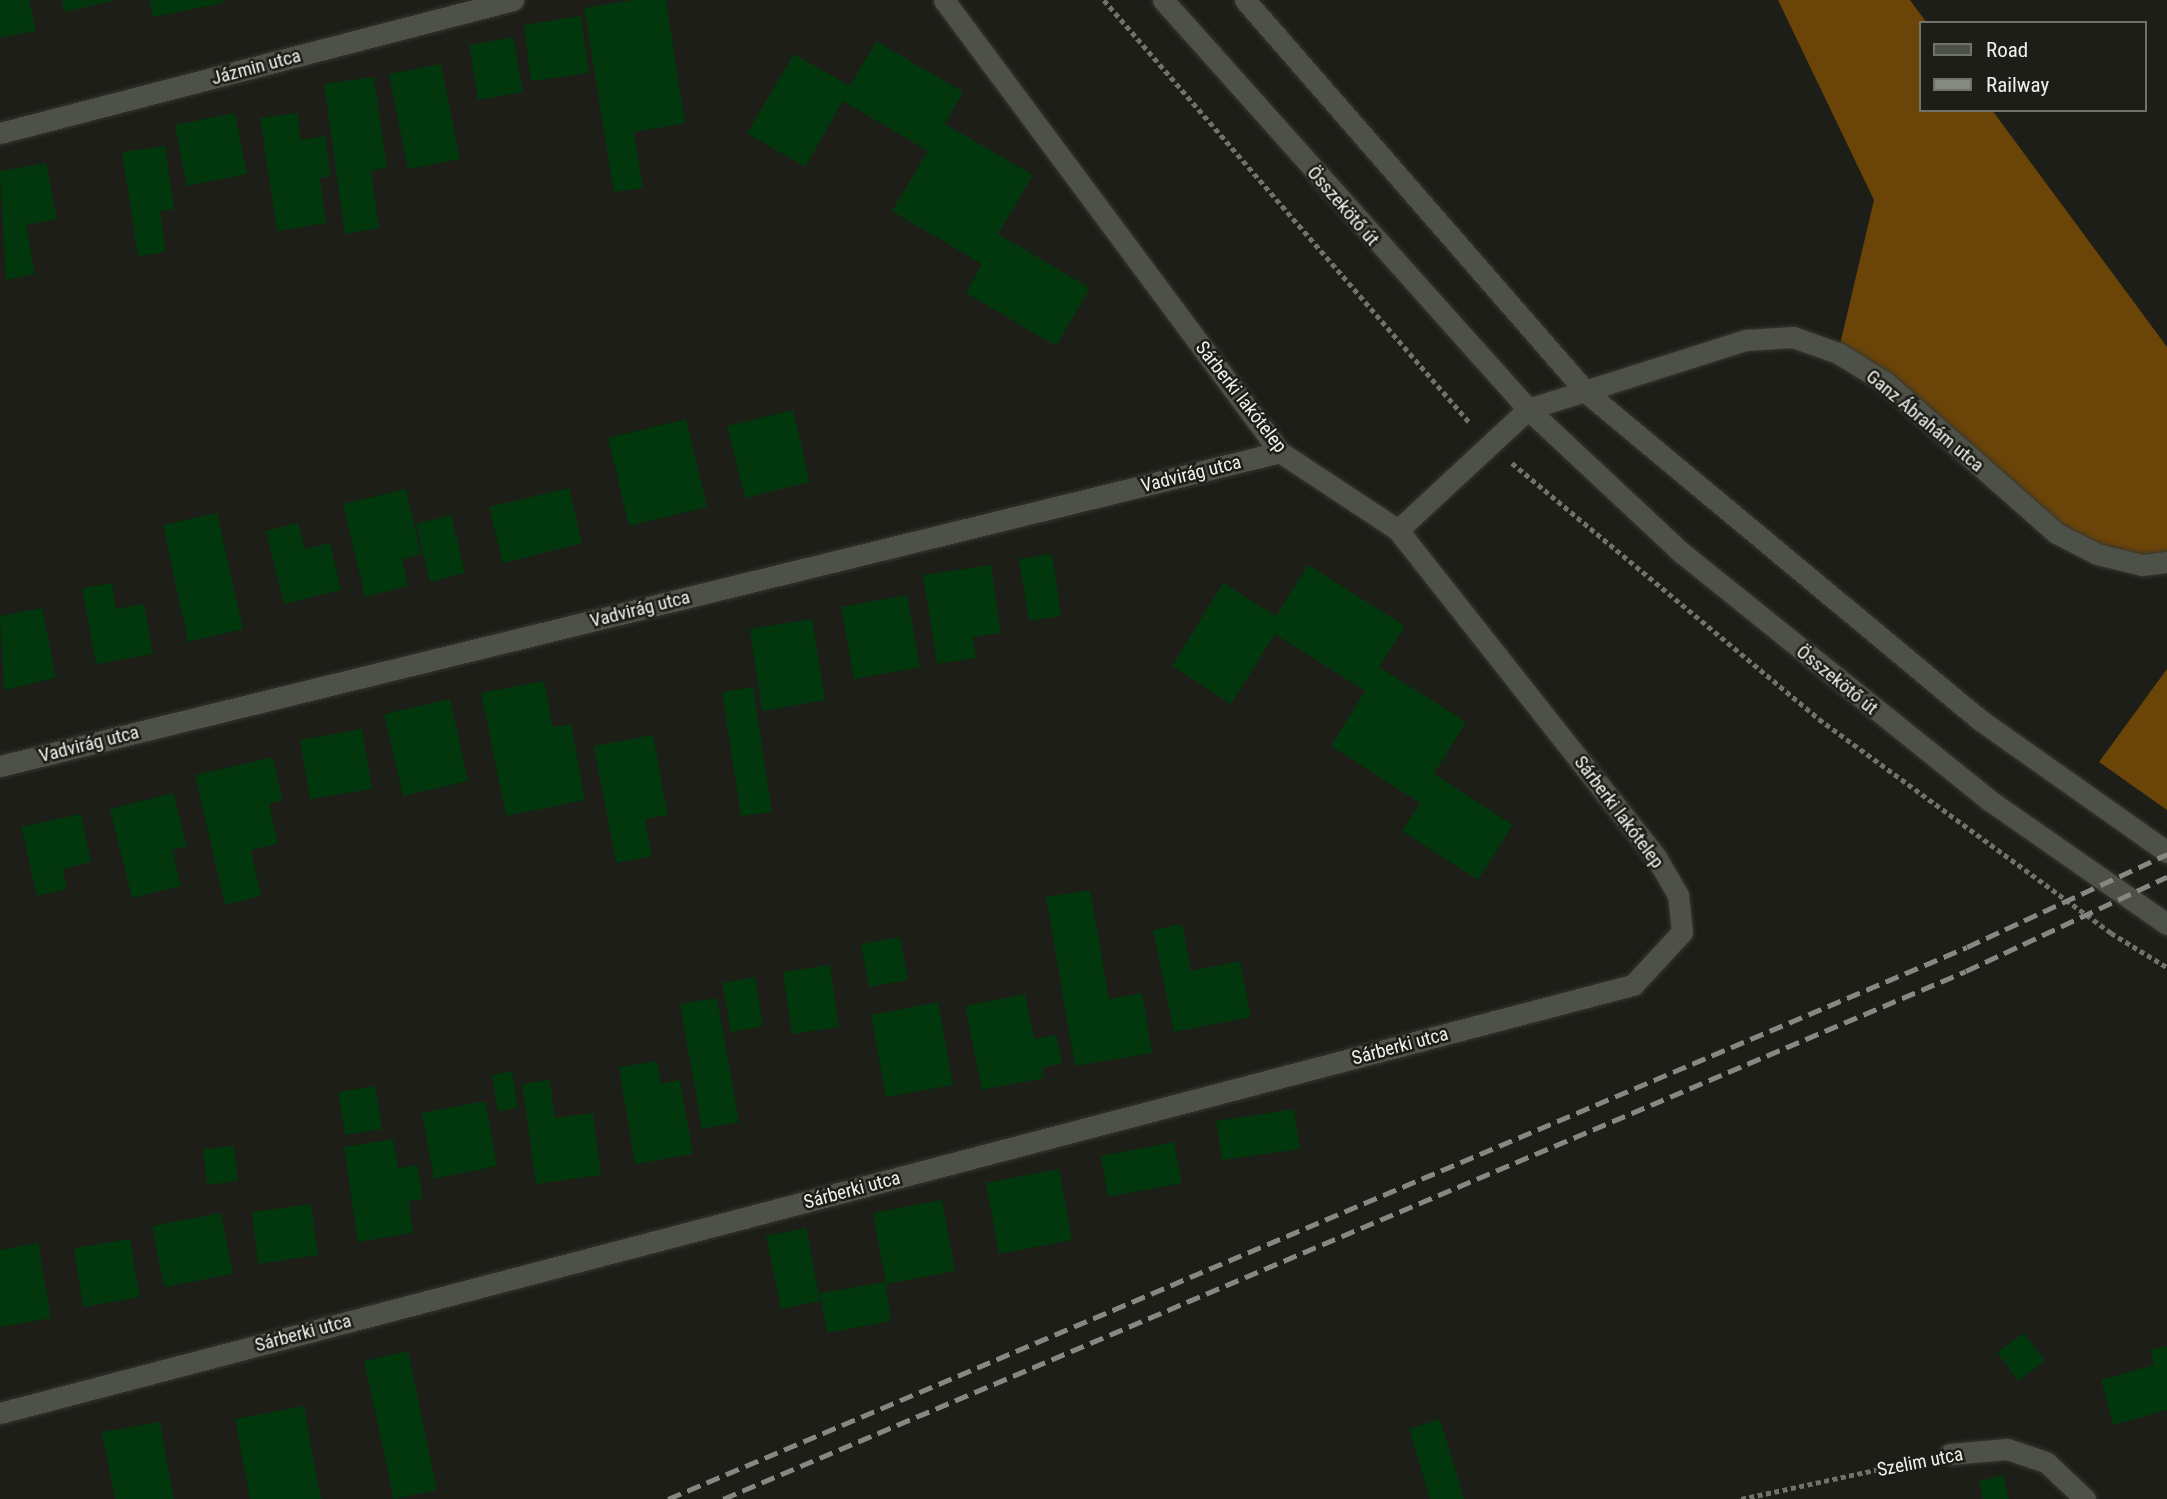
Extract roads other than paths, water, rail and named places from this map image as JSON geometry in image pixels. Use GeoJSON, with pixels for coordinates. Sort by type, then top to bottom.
{"type":"FeatureCollection","features":[{"type":"Feature","properties":{"kind":"street","name":"Jázmin utca"},"geometry":{"type":"LineString","coordinates":[[0,133],[513,0]]}},
{"type":"Feature","properties":{"kind":"street","name":"Sárberki lakótelep"},"geometry":{"type":"LineString","coordinates":[[944,0],[1280,452],[1398,530],[1656,857],[1678,895],[1682,932]]}},
{"type":"Feature","properties":{"kind":"street","name":"Összekötő út"},"geometry":{"type":"LineString","coordinates":[[1163,0],[1528,409],[1682,553],[1847,689],[1989,800],[2167,924]]}},
{"type":"Feature","properties":{"kind":"street"},"geometry":{"type":"LineString","coordinates":[[1244,0],[1587,393],[1980,720],[2167,852]]}},
{"type":"Feature","properties":{"kind":"street","name":"Ganz Ábrahám utca"},"geometry":{"type":"LineString","coordinates":[[1587,393],[1746,340],[1793,337],[1838,353],[1885,382],[2056,533],[2097,554],[2142,565],[2167,562]]}},
{"type":"Feature","properties":{"kind":"street"},"geometry":{"type":"LineString","coordinates":[[1398,530],[1528,409],[1587,393]]}},
{"type":"Feature","properties":{"kind":"street","name":"Vadvirág utca"},"geometry":{"type":"LineString","coordinates":[[0,766],[1280,452]]}},
{"type":"Feature","properties":{"kind":"street","name":"Sárberki utca"},"geometry":{"type":"LineString","coordinates":[[0,1413],[1633,985],[1682,932]]}},
{"type":"Feature","properties":{"kind":"street","name":"Szelim utca"},"geometry":{"type":"LineString","coordinates":[[1950,1454],[2007,1450],[2046,1462],[2085,1499]]}},
{"type":"Feature","properties":{"kind":"railway"},"geometry":{"type":"LineString","coordinates":[[668,1499],[1967,947],[2167,854]]}},
{"type":"Feature","properties":{"kind":"railway"},"geometry":{"type":"LineString","coordinates":[[723,1499],[1966,971],[2167,877]]}}]}
